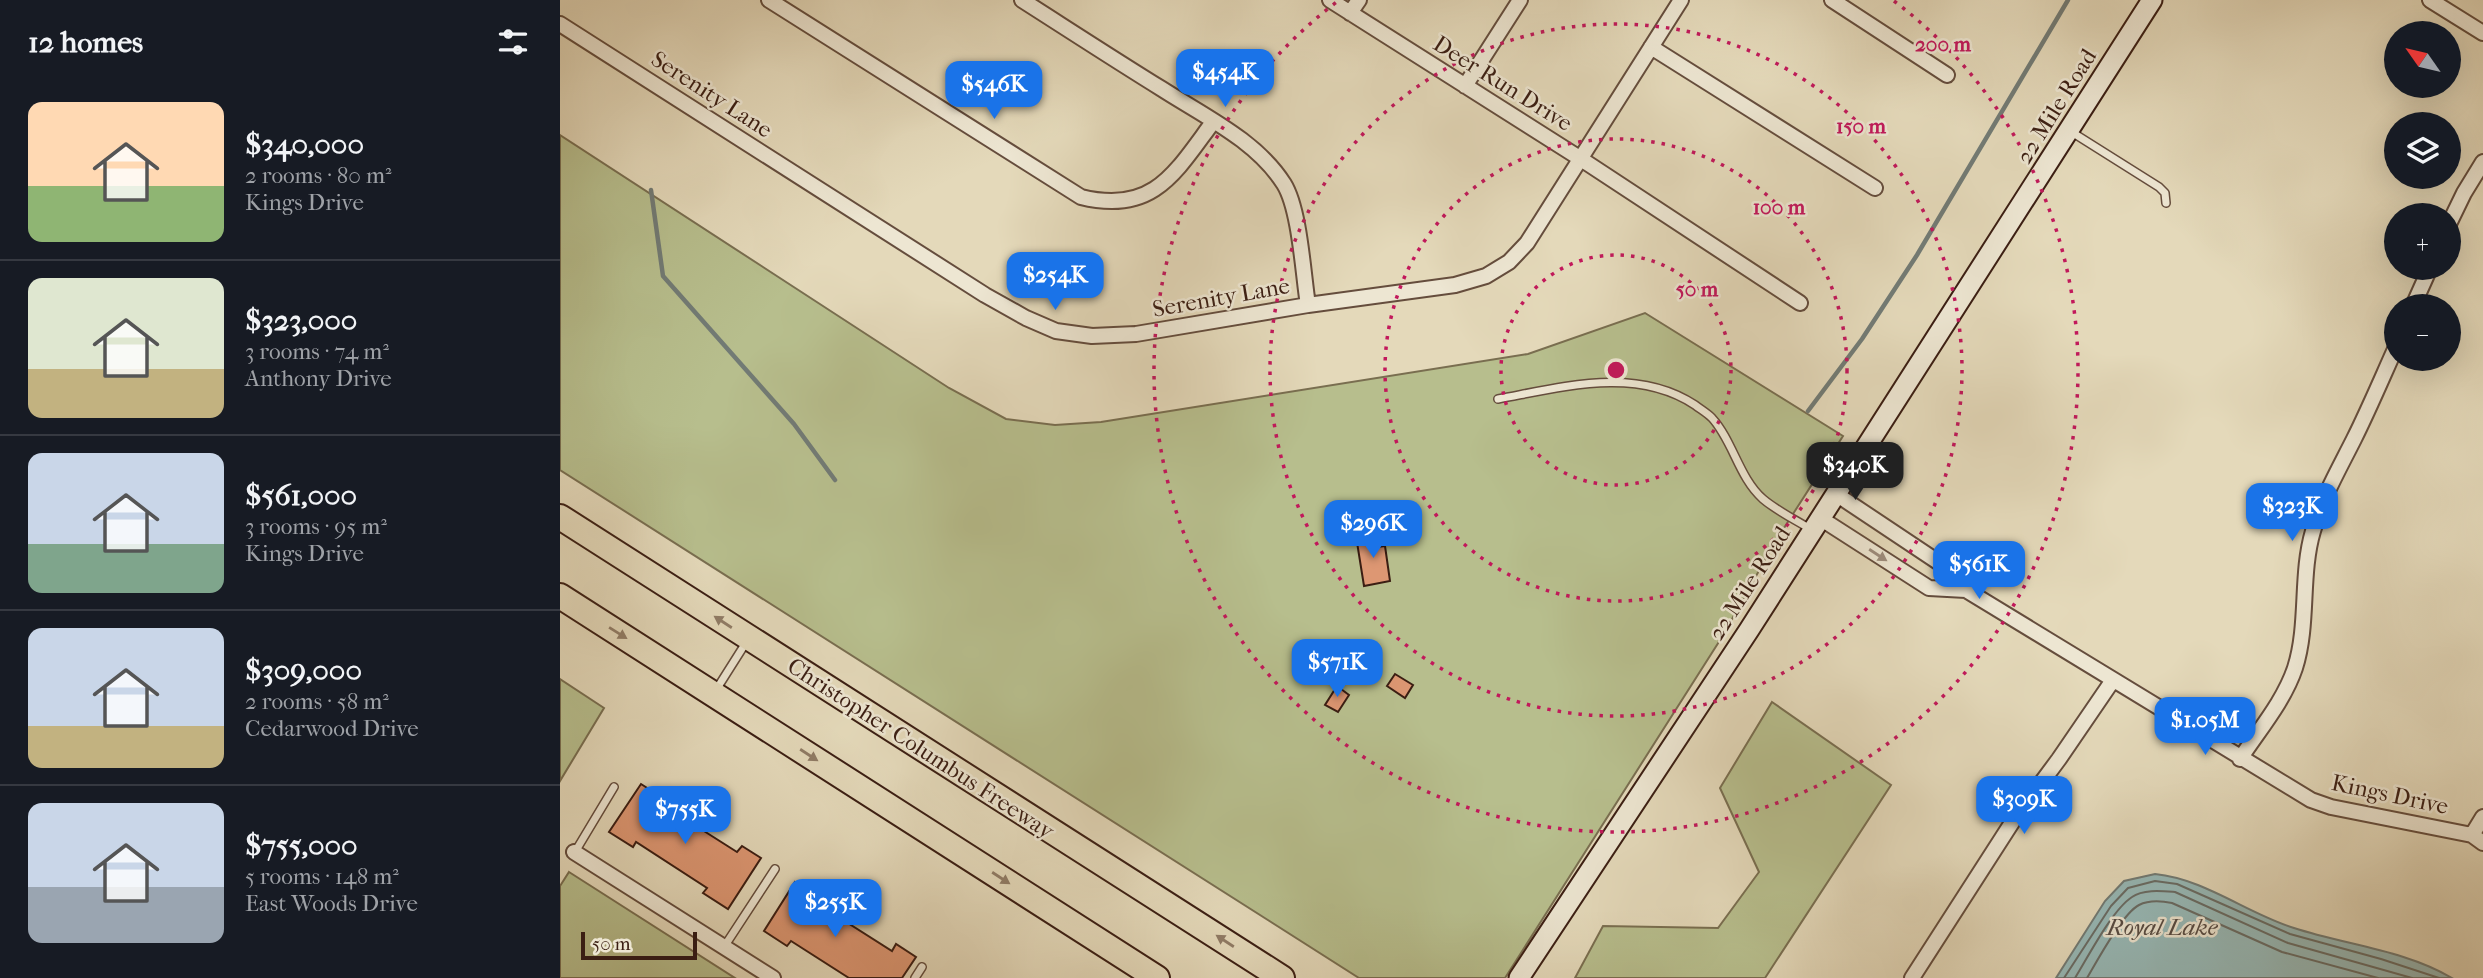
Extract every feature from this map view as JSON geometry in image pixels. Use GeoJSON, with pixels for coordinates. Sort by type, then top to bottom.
{"type":"FeatureCollection","features":[{"type":"Feature","properties":{"kind":"highway","name":"Christopher Columbus Freeway"},"geometry":{"type":"LineString","coordinates":[[560,517],[1282,978]]}},
{"type":"Feature","properties":{"kind":"highway"},"geometry":{"type":"LineString","coordinates":[[560,596],[1157,978]]}},
{"type":"Feature","properties":{"kind":"street"},"geometry":{"type":"LineString","coordinates":[[769,0],[1080,197],[1104,203],[1127,201],[1152,192],[1175,172],[1213,122]]}},
{"type":"Feature","properties":{"kind":"street"},"geometry":{"type":"LineString","coordinates":[[1022,0],[1247,144],[1268,165],[1285,186],[1294,213],[1308,305]]}},
{"type":"Feature","properties":{"kind":"street","name":"Deer Run Drive"},"geometry":{"type":"LineString","coordinates":[[1330,0],[1581,159],[1800,303]]}},
{"type":"Feature","properties":{"kind":"street"},"geometry":{"type":"LineString","coordinates":[[1350,13],[1359,0]]}},
{"type":"Feature","properties":{"kind":"street"},"geometry":{"type":"LineString","coordinates":[[1465,86],[1520,0]]}},
{"type":"Feature","properties":{"kind":"street","name":"Serenity Lane"},"geometry":{"type":"LineString","coordinates":[[560,24],[985,295],[1056,331],[1092,336],[1136,334],[1308,305],[1455,285],[1486,276],[1509,262],[1527,243],[1681,0]]}},
{"type":"Feature","properties":{"kind":"street"},"geometry":{"type":"LineString","coordinates":[[1832,0],[1947,75]]}},
{"type":"Feature","properties":{"kind":"street","name":"22 Mile Road"},"geometry":{"type":"LineString","coordinates":[[1520,978],[1816,525],[2152,0]]}},
{"type":"Feature","properties":{"kind":"street"},"geometry":{"type":"LineString","coordinates":[[2431,0],[2483,33]]}},
{"type":"Feature","properties":{"kind":"street"},"geometry":{"type":"LineString","coordinates":[[1651,47],[1874,188]]}},
{"type":"Feature","properties":{"kind":"street"},"geometry":{"type":"LineString","coordinates":[[2459,203],[2483,162]]}},
{"type":"Feature","properties":{"kind":"street"},"geometry":{"type":"LineString","coordinates":[[2240,759],[2282,696],[2295,668],[2312,534],[2330,485],[2386,371]]}},
{"type":"Feature","properties":{"kind":"street","name":"Kings Drive"},"geometry":{"type":"LineString","coordinates":[[1836,494],[1944,566],[1966,590],[2311,800],[2331,807],[2478,839]]}},
{"type":"Feature","properties":{"kind":"street","name":"Kings Drive"},"geometry":{"type":"LineString","coordinates":[[1816,525],[1929,588],[1966,590]]}},
{"type":"Feature","properties":{"kind":"street"},"geometry":{"type":"LineString","coordinates":[[1912,978],[2013,821],[2113,680]]}},
{"type":"Feature","properties":{"kind":"street"},"geometry":{"type":"LineString","coordinates":[[2478,839],[2483,817]]}},
{"type":"Feature","properties":{"kind":"street"},"geometry":{"type":"LineString","coordinates":[[574,852],[765,976]]}},
{"type":"Feature","properties":{"kind":"lane"},"geometry":{"type":"LineString","coordinates":[[2069,131],[2159,187],[2165,193],[2166,203]]}},
{"type":"Feature","properties":{"kind":"lane"},"geometry":{"type":"LineString","coordinates":[[1498,399],[1585,383],[1642,383],[1677,393],[1711,416],[1730,444],[1747,478],[1762,498],[1816,525]]}},
{"type":"Feature","properties":{"kind":"lane"},"geometry":{"type":"LineString","coordinates":[[714,694],[749,638]]}},
{"type":"Feature","properties":{"kind":"lane"},"geometry":{"type":"LineString","coordinates":[[574,852],[614,787]]}},
{"type":"Feature","properties":{"kind":"lane"},"geometry":{"type":"LineString","coordinates":[[724,947],[775,869]]}},
{"type":"Feature","properties":{"kind":"lane"},"geometry":{"type":"LineString","coordinates":[[915,978],[922,967]]}},
{"type":"Feature","properties":{"kind":"green space"},"geometry":{"type":"Polygon","coordinates":[[[560,135],[949,388],[1006,419],[1055,425],[1101,422],[1528,354],[1645,313],[1843,436],[1775,542],[1722,637],[1505,978],[1359,978],[560,470],[560,135]]]}},
{"type":"Feature","properties":{"kind":"green space"},"geometry":{"type":"Polygon","coordinates":[[[560,679],[604,708],[560,781],[560,679]]]}},
{"type":"Feature","properties":{"kind":"green space"},"geometry":{"type":"Polygon","coordinates":[[[1772,702],[1891,785],[1765,978],[1575,978],[1603,926],[1718,928],[1759,872],[1720,788],[1772,702]]]}},
{"type":"Feature","properties":{"kind":"green space"},"geometry":{"type":"Polygon","coordinates":[[[569,872],[735,978],[560,978],[560,886],[569,872]]]}},
{"type":"Feature","properties":{"kind":"water","name":"Royal Lake"},"geometry":{"type":"Polygon","coordinates":[[[2155,874],[2191,882],[2276,922],[2395,954],[2452,978],[2056,978],[2105,901],[2124,881],[2155,874]]]}},
{"type":"Feature","properties":{"kind":"building"},"geometry":{"type":"Polygon","coordinates":[[[1375,532],[1378,547],[1385,546],[1390,581],[1364,586],[1356,536],[1375,532]]]}},
{"type":"Feature","properties":{"kind":"building"},"geometry":{"type":"Polygon","coordinates":[[[1395,674],[1413,685],[1405,698],[1387,686],[1395,674]]]}},
{"type":"Feature","properties":{"kind":"building"},"geometry":{"type":"Polygon","coordinates":[[[1337,686],[1349,695],[1338,712],[1325,705],[1337,686]]]}},
{"type":"Feature","properties":{"kind":"building"},"geometry":{"type":"Polygon","coordinates":[[[641,784],[666,800],[663,805],[737,852],[742,846],[761,858],[728,909],[703,893],[707,888],[636,842],[633,847],[609,832],[641,784]]]}},
{"type":"Feature","properties":{"kind":"building"},"geometry":{"type":"Polygon","coordinates":[[[795,882],[821,899],[818,904],[892,951],[896,944],[916,957],[902,978],[849,978],[791,941],[787,946],[764,931],[795,882]]]}},
{"type":"Feature","properties":{"kind":"waterway"},"geometry":{"type":"LineString","coordinates":[[1808,411],[1862,339],[1917,255],[2068,0]]}},
{"type":"Feature","properties":{"kind":"waterway"},"geometry":{"type":"LineString","coordinates":[[651,190],[663,276],[794,424],[835,480]]}}]}
